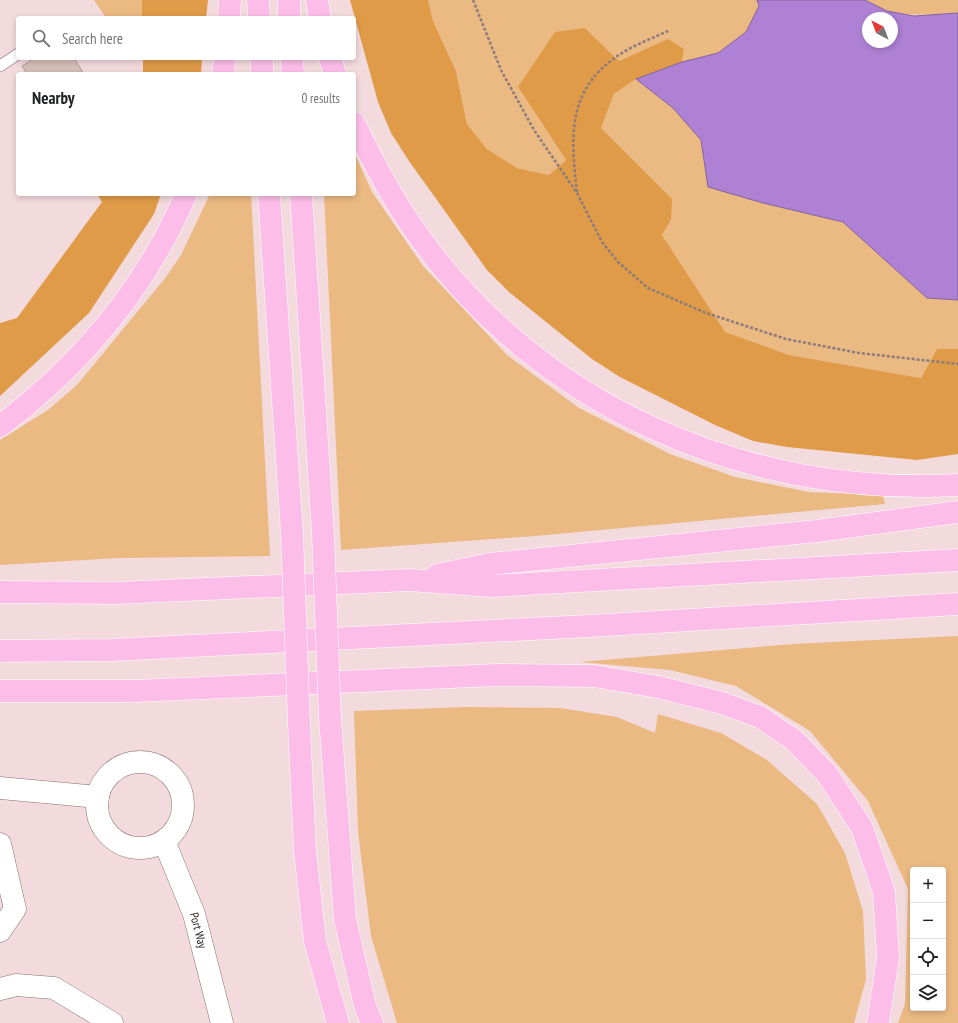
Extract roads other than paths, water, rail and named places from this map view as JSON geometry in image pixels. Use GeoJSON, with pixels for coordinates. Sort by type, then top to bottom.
{"type":"FeatureCollection","features":[{"type":"Feature","properties":{"kind":"highway"},"geometry":{"type":"LineString","coordinates":[[229,16],[230,0]]}},
{"type":"Feature","properties":{"kind":"highway"},"geometry":{"type":"LineString","coordinates":[[258,0],[259,16]]}},
{"type":"Feature","properties":{"kind":"highway"},"geometry":{"type":"LineString","coordinates":[[289,0],[289,16]]}},
{"type":"Feature","properties":{"kind":"highway"},"geometry":{"type":"LineString","coordinates":[[317,0],[320,16]]}},
{"type":"Feature","properties":{"kind":"highway"},"geometry":{"type":"LineString","coordinates":[[223,72],[225,60]]}},
{"type":"Feature","properties":{"kind":"highway"},"geometry":{"type":"LineString","coordinates":[[262,60],[262,72]]}},
{"type":"Feature","properties":{"kind":"highway"},"geometry":{"type":"LineString","coordinates":[[292,60],[293,72]]}},
{"type":"Feature","properties":{"kind":"highway"},"geometry":{"type":"LineString","coordinates":[[331,60],[334,72]]}},
{"type":"Feature","properties":{"kind":"highway"},"geometry":{"type":"LineString","coordinates":[[356,127],[389,192],[413,229],[449,274],[476,303],[517,342],[590,394],[643,424],[705,450],[746,464],[792,474],[870,485],[914,487],[958,485]]}},
{"type":"Feature","properties":{"kind":"highway"},"geometry":{"type":"LineString","coordinates":[[0,426],[28,405],[60,376],[93,342],[125,302],[152,262],[176,218],[185,196]]}},
{"type":"Feature","properties":{"kind":"highway"},"geometry":{"type":"LineString","coordinates":[[269,196],[292,534],[305,850],[315,941],[338,1023]]}},
{"type":"Feature","properties":{"kind":"highway"},"geometry":{"type":"LineString","coordinates":[[301,196],[323,534],[330,718],[345,919],[365,1006],[372,1023]]}},
{"type":"Feature","properties":{"kind":"highway"},"geometry":{"type":"LineString","coordinates":[[410,580],[490,564],[817,531],[958,512]]}},
{"type":"Feature","properties":{"kind":"highway"},"geometry":{"type":"LineString","coordinates":[[0,592],[117,593],[410,580],[491,586],[958,560]]}},
{"type":"Feature","properties":{"kind":"highway"},"geometry":{"type":"LineString","coordinates":[[0,651],[112,650],[240,644],[590,626],[958,604]]}},
{"type":"Feature","properties":{"kind":"highway"},"geometry":{"type":"LineString","coordinates":[[0,691],[135,691],[498,675],[594,676],[658,687],[722,703],[760,717],[794,740],[827,774],[862,828],[884,892],[888,958],[878,1023]]}},
{"type":"Feature","properties":{"kind":"street"},"geometry":{"type":"LineString","coordinates":[[137,762],[152,763],[163,768],[174,778],[182,791],[184,806],[182,818],[175,831],[164,841],[150,847],[140,848],[125,846],[112,838],[103,826],[98,812],[98,797],[103,783],[110,774],[123,766],[137,762]]}},
{"type":"Feature","properties":{"kind":"street"},"geometry":{"type":"LineString","coordinates":[[0,788],[98,797]]}},
{"type":"Feature","properties":{"kind":"street","name":"Port Way"},"geometry":{"type":"LineString","coordinates":[[164,841],[194,914],[222,1023]]}},
{"type":"Feature","properties":{"kind":"street"},"geometry":{"type":"LineString","coordinates":[[0,844],[14,909],[0,931]]}},
{"type":"Feature","properties":{"kind":"street"},"geometry":{"type":"LineString","coordinates":[[0,989],[16,985],[54,988],[112,1023]]}},
{"type":"Feature","properties":{"kind":"lane"},"geometry":{"type":"LineString","coordinates":[[0,66],[16,55]]}}]}
